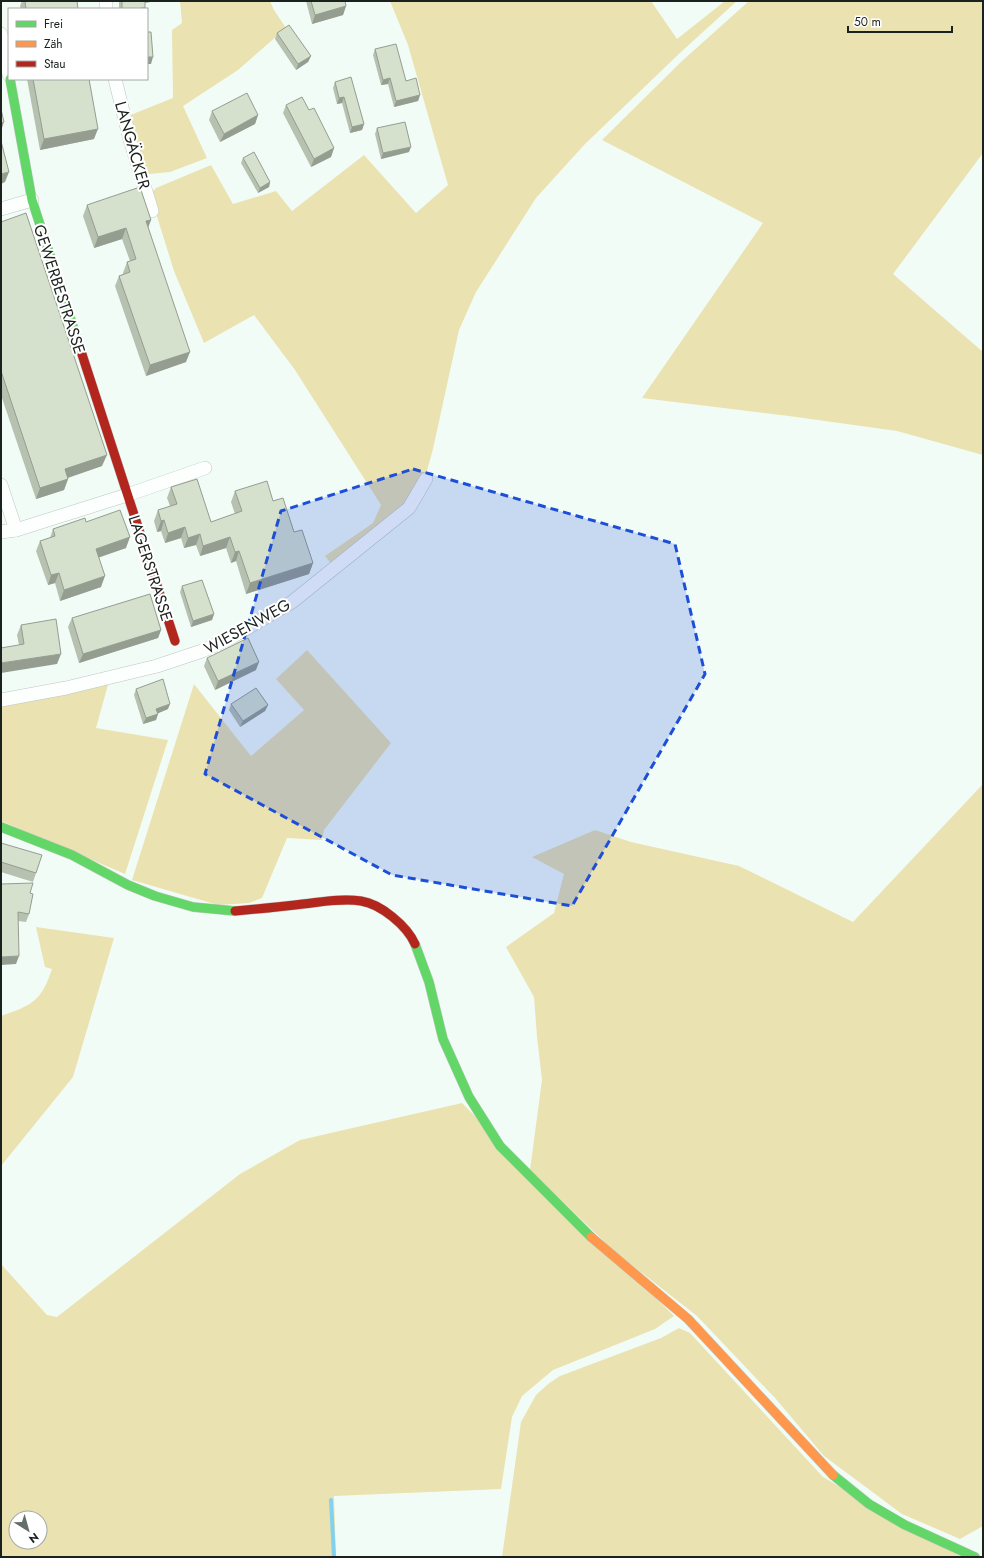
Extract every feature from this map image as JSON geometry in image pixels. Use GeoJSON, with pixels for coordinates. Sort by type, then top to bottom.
{"type":"FeatureCollection","features":[{"type":"Feature","properties":{"kind":"street"},"geometry":{"type":"LineString","coordinates":[[1,34],[8,70]]}},
{"type":"Feature","properties":{"kind":"street","name":"GEWERBESTRASSE"},"geometry":{"type":"LineString","coordinates":[[10,80],[32,200],[126,495]]}},
{"type":"Feature","properties":{"kind":"street","name":"LANGÄCKER"},"geometry":{"type":"LineString","coordinates":[[115,80],[130,140],[152,211]]}},
{"type":"Feature","properties":{"kind":"street"},"geometry":{"type":"LineString","coordinates":[[1,209],[32,200]]}},
{"type":"Feature","properties":{"kind":"street","name":"LAGERSTRASSE"},"geometry":{"type":"LineString","coordinates":[[1,532],[16,530],[205,468]]}},
{"type":"Feature","properties":{"kind":"street","name":"WIESENWEG"},"geometry":{"type":"LineString","coordinates":[[1,700],[66,688],[157,666],[202,651],[232,637],[292,602],[403,513],[409,508],[426,479]]}},
{"type":"Feature","properties":{"kind":"street"},"geometry":{"type":"LineString","coordinates":[[1,485],[16,530]]}},
{"type":"Feature","properties":{"kind":"street","name":"LAGERSTRASSE"},"geometry":{"type":"LineString","coordinates":[[126,495],[174,641]]}},
{"type":"Feature","properties":{"kind":"street"},"geometry":{"type":"LineString","coordinates":[[1,827],[72,855],[128,885],[155,896],[193,907],[232,911],[338,900],[362,901],[382,909],[398,921],[412,937],[429,982],[443,1039],[469,1097],[500,1146],[589,1234],[688,1319],[830,1473],[869,1504],[905,1525],[975,1557]]}},
{"type":"Feature","properties":{"kind":"highlighted area"},"geometry":{"type":"Polygon","coordinates":[[[413,469],[675,544],[705,674],[572,906],[392,875],[205,774],[281,511],[413,469]]]}},
{"type":"Feature","properties":{"kind":"shaded area"},"geometry":{"type":"Polygon","coordinates":[[[180,1],[270,1],[286,28],[238,70],[183,106],[207,158],[170,172],[149,174],[142,166],[128,116],[173,98],[172,30],[182,23],[180,1]]]}},
{"type":"Feature","properties":{"kind":"shaded area"},"geometry":{"type":"Polygon","coordinates":[[[390,1],[651,1],[677,39],[725,1],[737,1],[681,52],[585,144],[536,198],[476,292],[459,330],[433,449],[426,474],[408,505],[333,566],[325,556],[373,523],[381,505],[295,370],[254,315],[204,343],[174,271],[150,194],[156,188],[211,165],[233,204],[276,191],[292,211],[364,155],[416,213],[448,185],[408,45],[390,1]]]}},
{"type":"Feature","properties":{"kind":"shaded area"},"geometry":{"type":"Polygon","coordinates":[[[749,1],[983,1],[983,153],[893,274],[983,352],[983,455],[897,431],[642,398],[763,223],[602,140],[682,61],[749,1]]]}},
{"type":"Feature","properties":{"kind":"shaded area"},"geometry":{"type":"Polygon","coordinates":[[[307,650],[391,743],[324,830],[322,840],[287,838],[262,898],[249,903],[218,905],[132,880],[194,684],[251,756],[304,710],[276,679],[307,650]]]}},
{"type":"Feature","properties":{"kind":"shaded area"},"geometry":{"type":"Polygon","coordinates":[[[109,681],[96,728],[168,740],[125,874],[1,821],[1,702],[109,681]]]}},
{"type":"Feature","properties":{"kind":"shaded area"},"geometry":{"type":"Polygon","coordinates":[[[983,784],[983,1526],[960,1539],[902,1514],[824,1456],[776,1399],[697,1316],[614,1251],[530,1170],[542,1080],[534,997],[506,947],[554,913],[564,874],[532,857],[595,830],[631,842],[739,866],[853,922],[983,784]]]}},
{"type":"Feature","properties":{"kind":"shaded area"},"geometry":{"type":"Polygon","coordinates":[[[36,927],[114,938],[73,1077],[1,1166],[1,1016],[20,1009],[34,1001],[44,989],[52,969],[45,967],[36,927]]]}},
{"type":"Feature","properties":{"kind":"shaded area"},"geometry":{"type":"Polygon","coordinates":[[[462,1103],[674,1316],[655,1329],[553,1370],[522,1396],[512,1417],[501,1489],[334,1496],[336,1557],[1,1557],[1,1264],[47,1315],[57,1317],[240,1174],[300,1140],[462,1103]]]}},
{"type":"Feature","properties":{"kind":"shaded area"},"geometry":{"type":"Polygon","coordinates":[[[679,1328],[690,1333],[823,1477],[962,1557],[502,1557],[521,1422],[536,1395],[560,1376],[661,1338],[679,1328]]]}},
{"type":"Feature","properties":{"kind":"building"},"geometry":{"type":"Polygon","coordinates":[[[25,1],[77,1],[78,8],[26,8],[25,1]]]}},
{"type":"Feature","properties":{"kind":"building"},"geometry":{"type":"Polygon","coordinates":[[[122,1],[145,1],[145,8],[122,8],[122,1]]]}},
{"type":"Feature","properties":{"kind":"building"},"geometry":{"type":"Polygon","coordinates":[[[311,1],[345,1],[346,6],[315,15],[311,1]]]}},
{"type":"Feature","properties":{"kind":"building"},"geometry":{"type":"Polygon","coordinates":[[[289,25],[311,56],[298,64],[277,33],[289,25]]]}},
{"type":"Feature","properties":{"kind":"building"},"geometry":{"type":"Polygon","coordinates":[[[148,32],[151,32],[153,57],[148,57],[148,32]]]}},
{"type":"Feature","properties":{"kind":"building"},"geometry":{"type":"Polygon","coordinates":[[[396,44],[406,81],[416,78],[420,95],[396,101],[390,78],[383,80],[375,49],[396,44]]]}},
{"type":"Feature","properties":{"kind":"building"},"geometry":{"type":"Polygon","coordinates":[[[351,77],[364,124],[352,127],[344,97],[339,98],[335,82],[351,77]]]}},
{"type":"Feature","properties":{"kind":"building"},"geometry":{"type":"Polygon","coordinates":[[[33,80],[89,80],[98,129],[44,139],[33,80]]]}},
{"type":"Feature","properties":{"kind":"building"},"geometry":{"type":"Polygon","coordinates":[[[247,93],[258,115],[224,134],[212,111],[247,93]]]}},
{"type":"Feature","properties":{"kind":"building"},"geometry":{"type":"Polygon","coordinates":[[[302,97],[309,110],[314,108],[334,148],[314,159],[286,105],[302,97]]]}},
{"type":"Feature","properties":{"kind":"building"},"geometry":{"type":"Polygon","coordinates":[[[1,109],[4,122],[1,123],[1,109]]]}},
{"type":"Feature","properties":{"kind":"building"},"geometry":{"type":"Polygon","coordinates":[[[405,122],[411,147],[383,153],[377,128],[405,122]]]}},
{"type":"Feature","properties":{"kind":"building"},"geometry":{"type":"Polygon","coordinates":[[[1,141],[9,172],[1,174],[1,141]]]}},
{"type":"Feature","properties":{"kind":"building"},"geometry":{"type":"Polygon","coordinates":[[[254,152],[270,182],[260,188],[243,158],[254,152]]]}},
{"type":"Feature","properties":{"kind":"building"},"geometry":{"type":"Polygon","coordinates":[[[140,187],[151,220],[146,221],[190,352],[150,365],[119,276],[130,272],[127,262],[136,259],[126,228],[98,237],[87,205],[140,187]]]}},
{"type":"Feature","properties":{"kind":"building"},"geometry":{"type":"Polygon","coordinates":[[[26,213],[107,455],[65,469],[68,479],[40,488],[1,371],[1,222],[26,213]]]}},
{"type":"Feature","properties":{"kind":"building"},"geometry":{"type":"Polygon","coordinates":[[[197,479],[211,522],[242,511],[235,491],[267,481],[273,501],[283,498],[294,532],[302,530],[313,563],[250,583],[239,551],[235,552],[230,537],[203,546],[200,534],[188,538],[185,527],[168,533],[164,520],[161,521],[158,510],[177,504],[171,487],[197,479]]]}},
{"type":"Feature","properties":{"kind":"building"},"geometry":{"type":"Polygon","coordinates":[[[120,510],[130,537],[96,549],[105,576],[64,590],[59,573],[51,575],[40,541],[55,536],[53,529],[85,518],[86,522],[120,510]]]}},
{"type":"Feature","properties":{"kind":"building"},"geometry":{"type":"Polygon","coordinates":[[[202,580],[214,614],[193,621],[182,586],[202,580]]]}},
{"type":"Feature","properties":{"kind":"building"},"geometry":{"type":"Polygon","coordinates":[[[150,594],[161,630],[83,654],[72,618],[150,594]]]}},
{"type":"Feature","properties":{"kind":"building"},"geometry":{"type":"Polygon","coordinates":[[[56,619],[61,654],[1,663],[1,648],[24,644],[21,625],[56,619]]]}},
{"type":"Feature","properties":{"kind":"building"},"geometry":{"type":"Polygon","coordinates":[[[248,638],[259,662],[218,681],[207,658],[248,638]]]}},
{"type":"Feature","properties":{"kind":"building"},"geometry":{"type":"Polygon","coordinates":[[[163,679],[170,704],[156,709],[158,714],[146,718],[136,689],[163,679]]]}},
{"type":"Feature","properties":{"kind":"building"},"geometry":{"type":"Polygon","coordinates":[[[256,688],[268,705],[243,721],[231,704],[256,688]]]}},
{"type":"Feature","properties":{"kind":"building"},"geometry":{"type":"Polygon","coordinates":[[[1,843],[42,855],[36,873],[1,862],[1,843]]]}},
{"type":"Feature","properties":{"kind":"building"},"geometry":{"type":"Polygon","coordinates":[[[33,883],[30,893],[33,894],[29,914],[18,912],[19,956],[1,957],[1,884],[33,883]]]}},
{"type":"Feature","properties":{"kind":"waterway"},"geometry":{"type":"LineString","coordinates":[[331,1500],[334,1557]]}},
{"type":"Feature","properties":{"kind":"traffic: fast"},"geometry":{"type":"LineString","coordinates":[[10,80],[32,200],[78,342]]}},
{"type":"Feature","properties":{"kind":"traffic: fast"},"geometry":{"type":"LineString","coordinates":[[1,827],[72,855],[128,885],[155,896],[193,907],[235,911]]}},
{"type":"Feature","properties":{"kind":"traffic: fast"},"geometry":{"type":"LineString","coordinates":[[415,944],[429,982],[443,1039],[469,1097],[500,1146],[591,1237]]}},
{"type":"Feature","properties":{"kind":"traffic: fast"},"geometry":{"type":"LineString","coordinates":[[833,1475],[869,1504],[905,1525],[975,1557]]}},
{"type":"Feature","properties":{"kind":"traffic: slow"},"geometry":{"type":"LineString","coordinates":[[591,1237],[688,1319],[833,1475]]}},
{"type":"Feature","properties":{"kind":"traffic: jam"},"geometry":{"type":"LineString","coordinates":[[78,342],[175,641]]}},
{"type":"Feature","properties":{"kind":"traffic: jam"},"geometry":{"type":"LineString","coordinates":[[235,911],[332,901],[361,901],[377,906],[385,911],[400,923],[415,944]]}}]}
